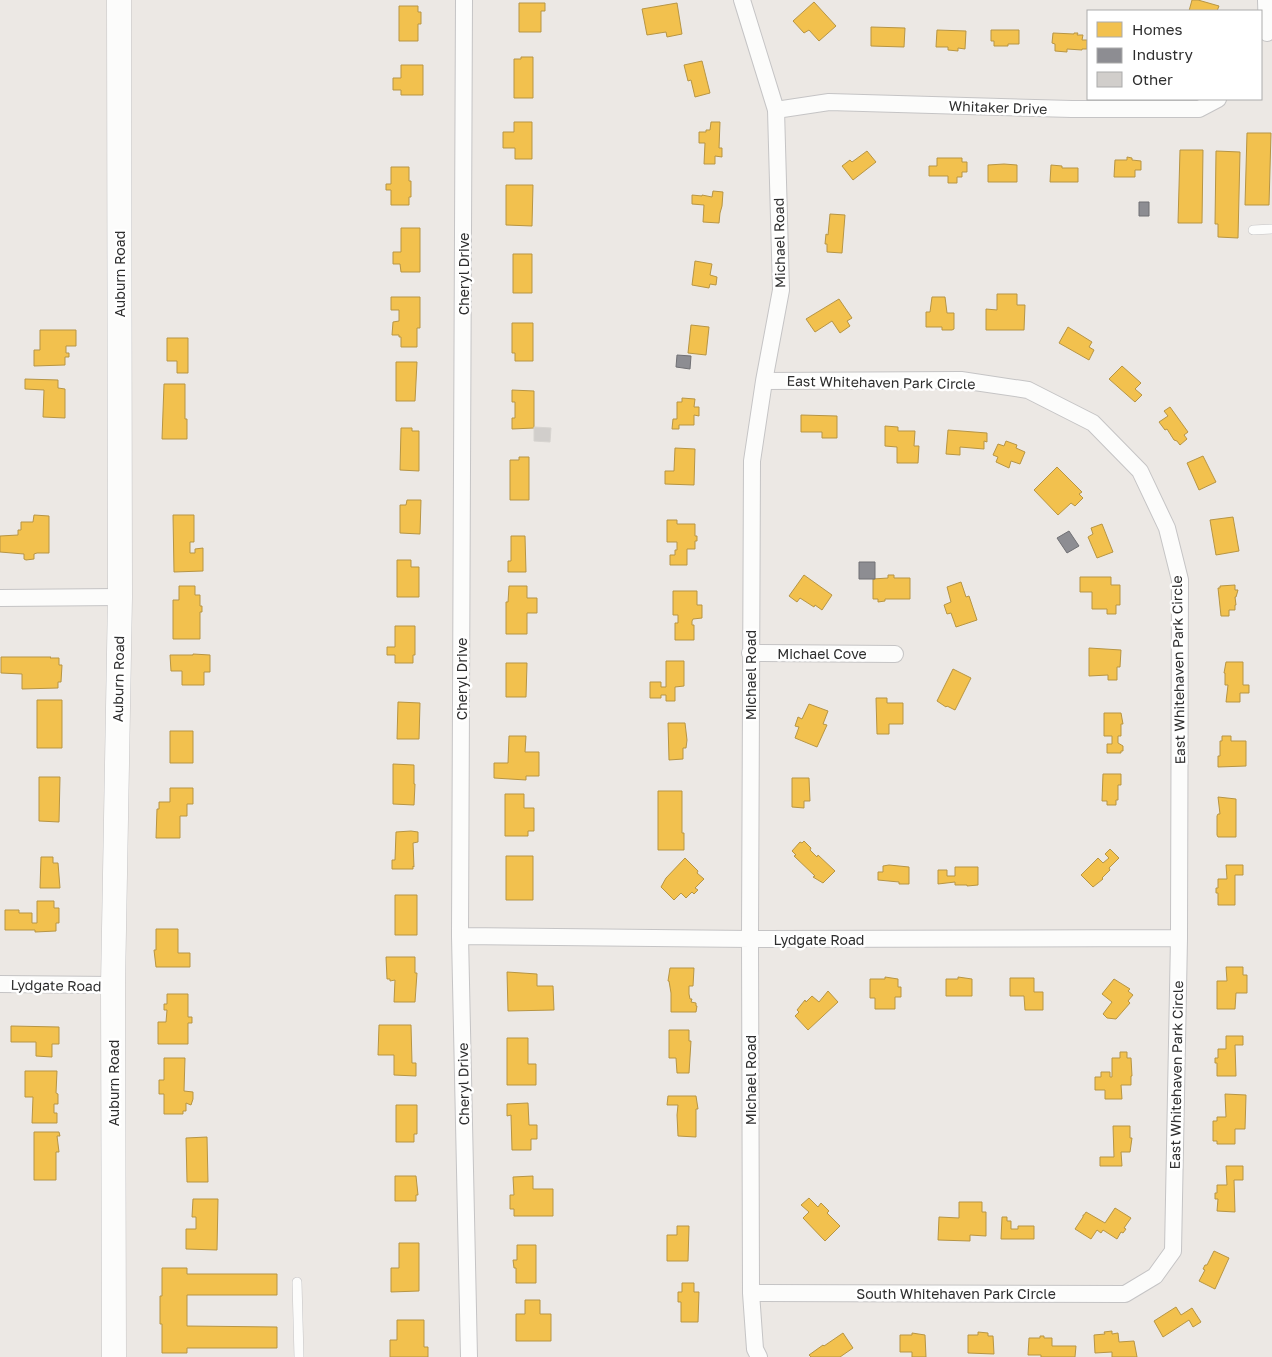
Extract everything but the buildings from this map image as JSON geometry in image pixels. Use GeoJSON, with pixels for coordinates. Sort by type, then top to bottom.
{"type":"FeatureCollection","features":[{"type":"Feature","properties":{"kind":"street","name":"Auburn Road"},"geometry":{"type":"LineString","coordinates":[[114,1357],[113,985],[120,597],[118,0]]}},
{"type":"Feature","properties":{"kind":"street","name":"Cheryl Drive"},"geometry":{"type":"LineString","coordinates":[[464,0],[460,936],[469,1357]]}},
{"type":"Feature","properties":{"kind":"street","name":"Michael Road"},"geometry":{"type":"LineString","coordinates":[[742,0],[776,110],[781,290],[764,381],[752,461],[750,653],[751,1292],[755,1349],[759,1357]]}},
{"type":"Feature","properties":{"kind":"street"},"geometry":{"type":"LineString","coordinates":[[1266,0],[1266,35]]}},
{"type":"Feature","properties":{"kind":"street","name":"Whitaker Drive"},"geometry":{"type":"LineString","coordinates":[[776,110],[829,102],[1072,109],[1199,109],[1216,100]]}},
{"type":"Feature","properties":{"kind":"street","name":"East Whitehaven Park Circle"},"geometry":{"type":"LineString","coordinates":[[764,381],[961,380],[1028,390],[1093,423],[1140,472],[1167,528],[1180,580],[1174,1251],[1155,1276]]}},
{"type":"Feature","properties":{"kind":"street"},"geometry":{"type":"LineString","coordinates":[[0,598],[120,597]]}},
{"type":"Feature","properties":{"kind":"street","name":"Michael Cove"},"geometry":{"type":"LineString","coordinates":[[750,653],[895,654]]}},
{"type":"Feature","properties":{"kind":"street","name":"Lydgate Road"},"geometry":{"type":"LineString","coordinates":[[460,936],[750,939],[1178,938]]}},
{"type":"Feature","properties":{"kind":"street","name":"Lydgate Road"},"geometry":{"type":"LineString","coordinates":[[0,984],[113,985]]}},
{"type":"Feature","properties":{"kind":"street","name":"South Whitehaven Park Circle"},"geometry":{"type":"LineString","coordinates":[[751,1292],[1125,1294],[1155,1276]]}},
{"type":"Feature","properties":{"kind":"lane"},"geometry":{"type":"LineString","coordinates":[[1253,230],[1272,229]]}},
{"type":"Feature","properties":{"kind":"lane"},"geometry":{"type":"LineString","coordinates":[[298,1282],[299,1357]]}}]}
